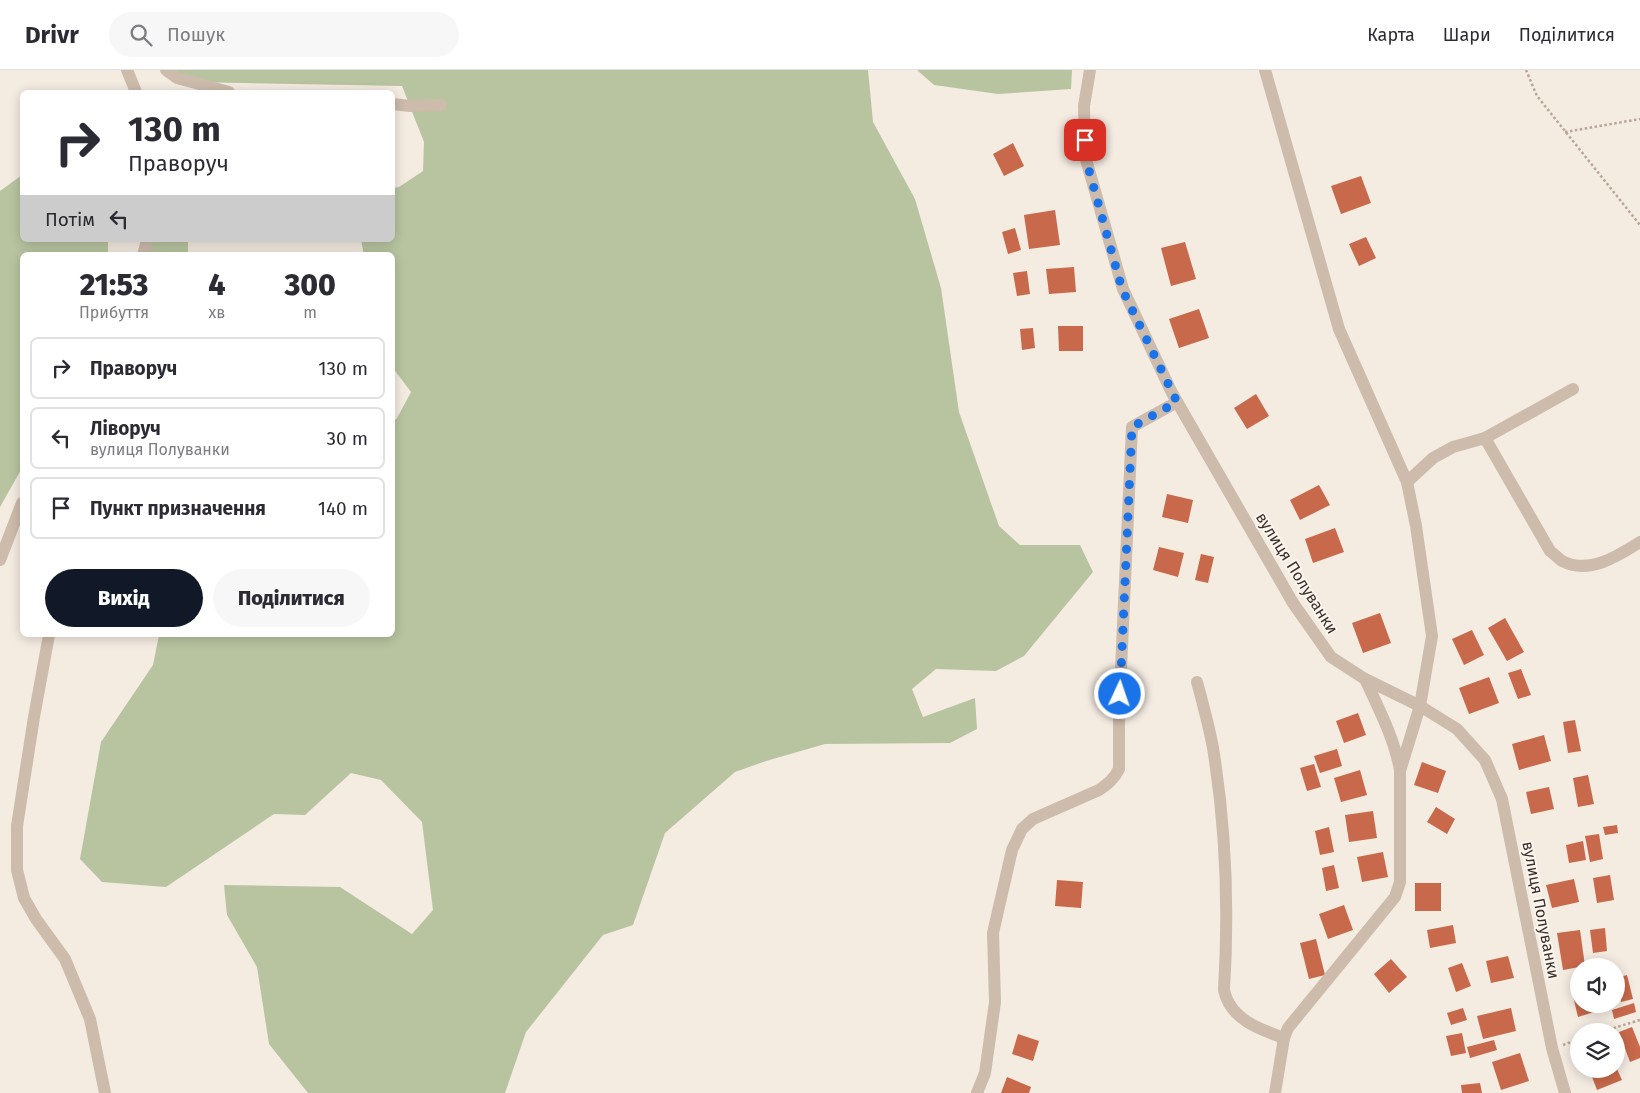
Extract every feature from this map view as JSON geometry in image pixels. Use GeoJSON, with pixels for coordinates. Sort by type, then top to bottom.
{"type":"FeatureCollection","features":[{"type":"Feature","properties":{"kind":"street"},"geometry":{"type":"LineString","coordinates":[[127,70],[135,90]]}},
{"type":"Feature","properties":{"kind":"street"},"geometry":{"type":"LineString","coordinates":[[166,70],[177,78],[222,90]]}},
{"type":"Feature","properties":{"kind":"street","name":"вулиця Полуванки"},"geometry":{"type":"LineString","coordinates":[[1090,70],[1084,106],[1085,156],[1122,289],[1177,402],[1293,603],[1331,657],[1365,680],[1420,706],[1457,728],[1485,760],[1502,800],[1552,1048],[1565,1093]]}},
{"type":"Feature","properties":{"kind":"street"},"geometry":{"type":"LineString","coordinates":[[1265,70],[1339,330],[1407,482],[1416,526],[1432,636],[1420,706],[1400,771]]}},
{"type":"Feature","properties":{"kind":"street"},"geometry":{"type":"LineString","coordinates":[[395,104],[441,105]]}},
{"type":"Feature","properties":{"kind":"street"},"geometry":{"type":"LineString","coordinates":[[1407,482],[1433,458],[1453,447],[1485,438],[1574,389]]}},
{"type":"Feature","properties":{"kind":"street"},"geometry":{"type":"LineString","coordinates":[[977,1093],[985,1074],[995,1002],[993,933],[1012,850],[1026,824],[1033,819],[1099,790],[1108,784],[1119,769],[1119,713],[1132,427],[1177,402]]}},
{"type":"Feature","properties":{"kind":"street"},"geometry":{"type":"LineString","coordinates":[[1485,438],[1550,551],[1562,560],[1573,564],[1597,565],[1640,542]]}},
{"type":"Feature","properties":{"kind":"street"},"geometry":{"type":"LineString","coordinates":[[0,560],[20,508]]}},
{"type":"Feature","properties":{"kind":"street"},"geometry":{"type":"LineString","coordinates":[[49,637],[17,826],[17,870],[24,898],[36,919],[65,959],[90,1018],[105,1093]]}},
{"type":"Feature","properties":{"kind":"street"},"geometry":{"type":"LineString","coordinates":[[1275,1093],[1284,1038],[1288,1028],[1399,890],[1400,771],[1392,739],[1365,680]]}},
{"type":"Feature","properties":{"kind":"street"},"geometry":{"type":"LineString","coordinates":[[1198,682],[1212,746],[1223,837],[1227,901],[1224,990],[1230,1006],[1255,1028],[1284,1038]]}},
{"type":"Feature","properties":{"kind":"path"},"geometry":{"type":"LineString","coordinates":[[1526,70],[1537,96],[1640,225]]}},
{"type":"Feature","properties":{"kind":"path"},"geometry":{"type":"LineString","coordinates":[[1564,132],[1640,119]]}},
{"type":"Feature","properties":{"kind":"path"},"geometry":{"type":"LineString","coordinates":[[1625,1025],[1640,1020]]}},
{"type":"Feature","properties":{"kind":"green space"},"geometry":{"type":"Polygon","coordinates":[[[175,70],[868,70],[873,122],[915,199],[941,288],[959,412],[999,526],[1020,545],[1080,545],[1093,572],[1024,656],[996,671],[936,669],[912,689],[923,717],[975,698],[977,729],[950,743],[825,744],[766,761],[735,772],[665,833],[633,925],[603,935],[526,1032],[505,1093],[308,1093],[269,1044],[257,967],[227,915],[224,885],[340,887],[412,934],[433,910],[422,822],[381,780],[351,773],[305,815],[274,814],[166,887],[102,882],[80,859],[101,742],[153,665],[159,637],[395,637],[395,420],[411,392],[395,371],[395,252],[363,252],[361,242],[395,242],[395,188],[423,171],[424,142],[402,86],[193,82],[175,70]]]}},
{"type":"Feature","properties":{"kind":"green space"},"geometry":{"type":"Polygon","coordinates":[[[917,70],[1072,70],[1071,89],[998,94],[934,85],[917,70]]]}},
{"type":"Feature","properties":{"kind":"green space"},"geometry":{"type":"Polygon","coordinates":[[[20,176],[20,242],[108,242],[108,252],[20,252],[20,472],[0,507],[0,191],[20,176]]]}},
{"type":"Feature","properties":{"kind":"green space"},"geometry":{"type":"Polygon","coordinates":[[[150,242],[188,242],[188,252],[149,252],[150,242]]]}},
{"type":"Feature","properties":{"kind":"building"},"geometry":{"type":"Polygon","coordinates":[[[1013,143],[1024,166],[1004,176],[993,154],[1013,143]]]}},
{"type":"Feature","properties":{"kind":"building"},"geometry":{"type":"Polygon","coordinates":[[[1361,176],[1371,203],[1341,214],[1331,186],[1361,176]]]}},
{"type":"Feature","properties":{"kind":"building"},"geometry":{"type":"Polygon","coordinates":[[[1055,210],[1060,245],[1029,249],[1024,215],[1055,210]]]}},
{"type":"Feature","properties":{"kind":"building"},"geometry":{"type":"Polygon","coordinates":[[[1015,228],[1021,250],[1008,254],[1002,232],[1015,228]]]}},
{"type":"Feature","properties":{"kind":"building"},"geometry":{"type":"Polygon","coordinates":[[[1366,237],[1376,258],[1359,266],[1349,244],[1366,237]]]}},
{"type":"Feature","properties":{"kind":"building"},"geometry":{"type":"Polygon","coordinates":[[[1185,242],[1196,279],[1171,286],[1161,248],[1185,242]]]}},
{"type":"Feature","properties":{"kind":"building"},"geometry":{"type":"Polygon","coordinates":[[[1074,267],[1076,292],[1049,294],[1046,269],[1074,267]]]}},
{"type":"Feature","properties":{"kind":"building"},"geometry":{"type":"Polygon","coordinates":[[[1027,271],[1030,294],[1017,296],[1013,273],[1027,271]]]}},
{"type":"Feature","properties":{"kind":"building"},"geometry":{"type":"Polygon","coordinates":[[[1199,309],[1209,338],[1179,348],[1169,319],[1199,309]]]}},
{"type":"Feature","properties":{"kind":"building"},"geometry":{"type":"Polygon","coordinates":[[[1058,326],[1083,326],[1083,351],[1059,351],[1058,326]]]}},
{"type":"Feature","properties":{"kind":"building"},"geometry":{"type":"Polygon","coordinates":[[[1033,328],[1035,348],[1022,350],[1020,329],[1033,328]]]}},
{"type":"Feature","properties":{"kind":"building"},"geometry":{"type":"Polygon","coordinates":[[[1256,394],[1269,416],[1247,429],[1234,408],[1256,394]]]}},
{"type":"Feature","properties":{"kind":"building"},"geometry":{"type":"Polygon","coordinates":[[[1319,485],[1330,505],[1300,520],[1290,500],[1319,485]]]}},
{"type":"Feature","properties":{"kind":"building"},"geometry":{"type":"Polygon","coordinates":[[[1167,494],[1193,500],[1188,523],[1162,517],[1167,494]]]}},
{"type":"Feature","properties":{"kind":"building"},"geometry":{"type":"Polygon","coordinates":[[[1335,528],[1344,552],[1313,563],[1305,539],[1335,528]]]}},
{"type":"Feature","properties":{"kind":"building"},"geometry":{"type":"Polygon","coordinates":[[[1159,547],[1184,553],[1178,577],[1153,570],[1159,547]]]}},
{"type":"Feature","properties":{"kind":"building"},"geometry":{"type":"Polygon","coordinates":[[[1201,554],[1214,557],[1208,583],[1195,580],[1201,554]]]}},
{"type":"Feature","properties":{"kind":"building"},"geometry":{"type":"Polygon","coordinates":[[[1380,613],[1391,643],[1363,653],[1352,623],[1380,613]]]}},
{"type":"Feature","properties":{"kind":"building"},"geometry":{"type":"Polygon","coordinates":[[[1505,618],[1524,652],[1507,661],[1488,628],[1505,618]]]}},
{"type":"Feature","properties":{"kind":"building"},"geometry":{"type":"Polygon","coordinates":[[[1472,630],[1484,655],[1464,665],[1452,639],[1472,630]]]}},
{"type":"Feature","properties":{"kind":"building"},"geometry":{"type":"Polygon","coordinates":[[[1521,669],[1531,695],[1518,699],[1508,673],[1521,669]]]}},
{"type":"Feature","properties":{"kind":"building"},"geometry":{"type":"Polygon","coordinates":[[[1489,677],[1499,703],[1469,714],[1459,688],[1489,677]]]}},
{"type":"Feature","properties":{"kind":"building"},"geometry":{"type":"Polygon","coordinates":[[[1358,713],[1366,735],[1344,743],[1336,721],[1358,713]]]}},
{"type":"Feature","properties":{"kind":"building"},"geometry":{"type":"Polygon","coordinates":[[[1575,720],[1581,751],[1568,753],[1563,722],[1575,720]]]}},
{"type":"Feature","properties":{"kind":"building"},"geometry":{"type":"Polygon","coordinates":[[[1544,735],[1551,761],[1519,770],[1512,744],[1544,735]]]}},
{"type":"Feature","properties":{"kind":"building"},"geometry":{"type":"Polygon","coordinates":[[[1337,749],[1342,766],[1320,773],[1314,756],[1337,749]]]}},
{"type":"Feature","properties":{"kind":"building"},"geometry":{"type":"Polygon","coordinates":[[[1422,762],[1446,771],[1438,793],[1414,785],[1422,762]]]}},
{"type":"Feature","properties":{"kind":"building"},"geometry":{"type":"Polygon","coordinates":[[[1314,764],[1321,787],[1307,791],[1300,768],[1314,764]]]}},
{"type":"Feature","properties":{"kind":"building"},"geometry":{"type":"Polygon","coordinates":[[[1360,770],[1367,795],[1341,802],[1334,778],[1360,770]]]}},
{"type":"Feature","properties":{"kind":"building"},"geometry":{"type":"Polygon","coordinates":[[[1588,775],[1594,804],[1578,807],[1573,778],[1588,775]]]}},
{"type":"Feature","properties":{"kind":"building"},"geometry":{"type":"Polygon","coordinates":[[[1549,787],[1554,809],[1531,814],[1526,792],[1549,787]]]}},
{"type":"Feature","properties":{"kind":"building"},"geometry":{"type":"Polygon","coordinates":[[[1436,807],[1455,819],[1447,834],[1427,822],[1436,807]]]}},
{"type":"Feature","properties":{"kind":"building"},"geometry":{"type":"Polygon","coordinates":[[[1373,811],[1377,838],[1349,842],[1345,815],[1373,811]]]}},
{"type":"Feature","properties":{"kind":"building"},"geometry":{"type":"Polygon","coordinates":[[[1617,825],[1618,833],[1605,835],[1603,827],[1617,825]]]}},
{"type":"Feature","properties":{"kind":"building"},"geometry":{"type":"Polygon","coordinates":[[[1329,827],[1334,852],[1320,855],[1315,831],[1329,827]]]}},
{"type":"Feature","properties":{"kind":"building"},"geometry":{"type":"Polygon","coordinates":[[[1599,834],[1603,859],[1590,862],[1585,836],[1599,834]]]}},
{"type":"Feature","properties":{"kind":"building"},"geometry":{"type":"Polygon","coordinates":[[[1583,841],[1586,860],[1569,863],[1566,845],[1583,841]]]}},
{"type":"Feature","properties":{"kind":"building"},"geometry":{"type":"Polygon","coordinates":[[[1383,852],[1388,877],[1362,882],[1357,857],[1383,852]]]}},
{"type":"Feature","properties":{"kind":"building"},"geometry":{"type":"Polygon","coordinates":[[[1334,865],[1339,888],[1326,891],[1322,868],[1334,865]]]}},
{"type":"Feature","properties":{"kind":"building"},"geometry":{"type":"Polygon","coordinates":[[[1610,875],[1614,900],[1597,903],[1593,878],[1610,875]]]}},
{"type":"Feature","properties":{"kind":"building"},"geometry":{"type":"Polygon","coordinates":[[[1574,879],[1579,902],[1552,908],[1546,885],[1574,879]]]}},
{"type":"Feature","properties":{"kind":"building"},"geometry":{"type":"Polygon","coordinates":[[[1057,880],[1083,882],[1081,908],[1055,906],[1057,880]]]}},
{"type":"Feature","properties":{"kind":"building"},"geometry":{"type":"Polygon","coordinates":[[[1415,883],[1441,883],[1441,911],[1415,911],[1415,883]]]}},
{"type":"Feature","properties":{"kind":"building"},"geometry":{"type":"Polygon","coordinates":[[[1344,905],[1353,930],[1328,939],[1319,914],[1344,905]]]}},
{"type":"Feature","properties":{"kind":"building"},"geometry":{"type":"Polygon","coordinates":[[[1453,925],[1456,943],[1430,948],[1427,930],[1453,925]]]}},
{"type":"Feature","properties":{"kind":"building"},"geometry":{"type":"Polygon","coordinates":[[[1605,928],[1607,951],[1593,953],[1590,930],[1605,928]]]}},
{"type":"Feature","properties":{"kind":"building"},"geometry":{"type":"Polygon","coordinates":[[[1580,930],[1584,958],[1570,958],[1570,969],[1563,970],[1557,933],[1580,930]]]}},
{"type":"Feature","properties":{"kind":"building"},"geometry":{"type":"Polygon","coordinates":[[[1316,939],[1325,975],[1309,979],[1300,943],[1316,939]]]}},
{"type":"Feature","properties":{"kind":"building"},"geometry":{"type":"Polygon","coordinates":[[[1508,956],[1514,978],[1491,983],[1486,961],[1508,956]]]}},
{"type":"Feature","properties":{"kind":"building"},"geometry":{"type":"Polygon","coordinates":[[[1391,959],[1407,977],[1389,993],[1374,974],[1391,959]]]}},
{"type":"Feature","properties":{"kind":"building"},"geometry":{"type":"Polygon","coordinates":[[[1462,963],[1471,986],[1456,992],[1448,968],[1462,963]]]}},
{"type":"Feature","properties":{"kind":"building"},"geometry":{"type":"Polygon","coordinates":[[[1627,975],[1633,999],[1625,1001],[1625,976],[1627,975]]]}},
{"type":"Feature","properties":{"kind":"building"},"geometry":{"type":"Polygon","coordinates":[[[1634,1003],[1636,1012],[1614,1019],[1613,1013],[1625,1013],[1625,1006],[1634,1003]]]}},
{"type":"Feature","properties":{"kind":"building"},"geometry":{"type":"Polygon","coordinates":[[[1463,1008],[1467,1020],[1451,1025],[1447,1013],[1463,1008]]]}},
{"type":"Feature","properties":{"kind":"building"},"geometry":{"type":"Polygon","coordinates":[[[1511,1008],[1516,1031],[1483,1039],[1477,1016],[1511,1008]]]}},
{"type":"Feature","properties":{"kind":"building"},"geometry":{"type":"Polygon","coordinates":[[[1577,1013],[1591,1013],[1578,1017],[1577,1013]]]}},
{"type":"Feature","properties":{"kind":"building"},"geometry":{"type":"Polygon","coordinates":[[[1632,1027],[1640,1047],[1640,1058],[1630,1062],[1625,1048],[1625,1030],[1632,1027]]]}},
{"type":"Feature","properties":{"kind":"building"},"geometry":{"type":"Polygon","coordinates":[[[1462,1033],[1466,1053],[1451,1056],[1446,1036],[1462,1033]]]}},
{"type":"Feature","properties":{"kind":"building"},"geometry":{"type":"Polygon","coordinates":[[[1018,1034],[1039,1041],[1033,1061],[1012,1054],[1018,1034]]]}},
{"type":"Feature","properties":{"kind":"building"},"geometry":{"type":"Polygon","coordinates":[[[1494,1040],[1497,1050],[1470,1058],[1467,1047],[1494,1040]]]}},
{"type":"Feature","properties":{"kind":"building"},"geometry":{"type":"Polygon","coordinates":[[[1520,1053],[1529,1081],[1501,1090],[1492,1062],[1520,1053]]]}},
{"type":"Feature","properties":{"kind":"building"},"geometry":{"type":"Polygon","coordinates":[[[1007,1077],[1031,1087],[1029,1093],[1001,1093],[1007,1077]]]}},
{"type":"Feature","properties":{"kind":"building"},"geometry":{"type":"Polygon","coordinates":[[[1592,1078],[1621,1078],[1622,1080],[1597,1090],[1592,1078]]]}},
{"type":"Feature","properties":{"kind":"building"},"geometry":{"type":"Polygon","coordinates":[[[1480,1083],[1482,1093],[1462,1093],[1461,1085],[1480,1083]]]}},
{"type":"Feature","properties":{"kind":"route"},"geometry":{"type":"LineString","coordinates":[[1085,140],[1085,156],[1122,289],[1177,402],[1132,427],[1120,694]]}}]}
